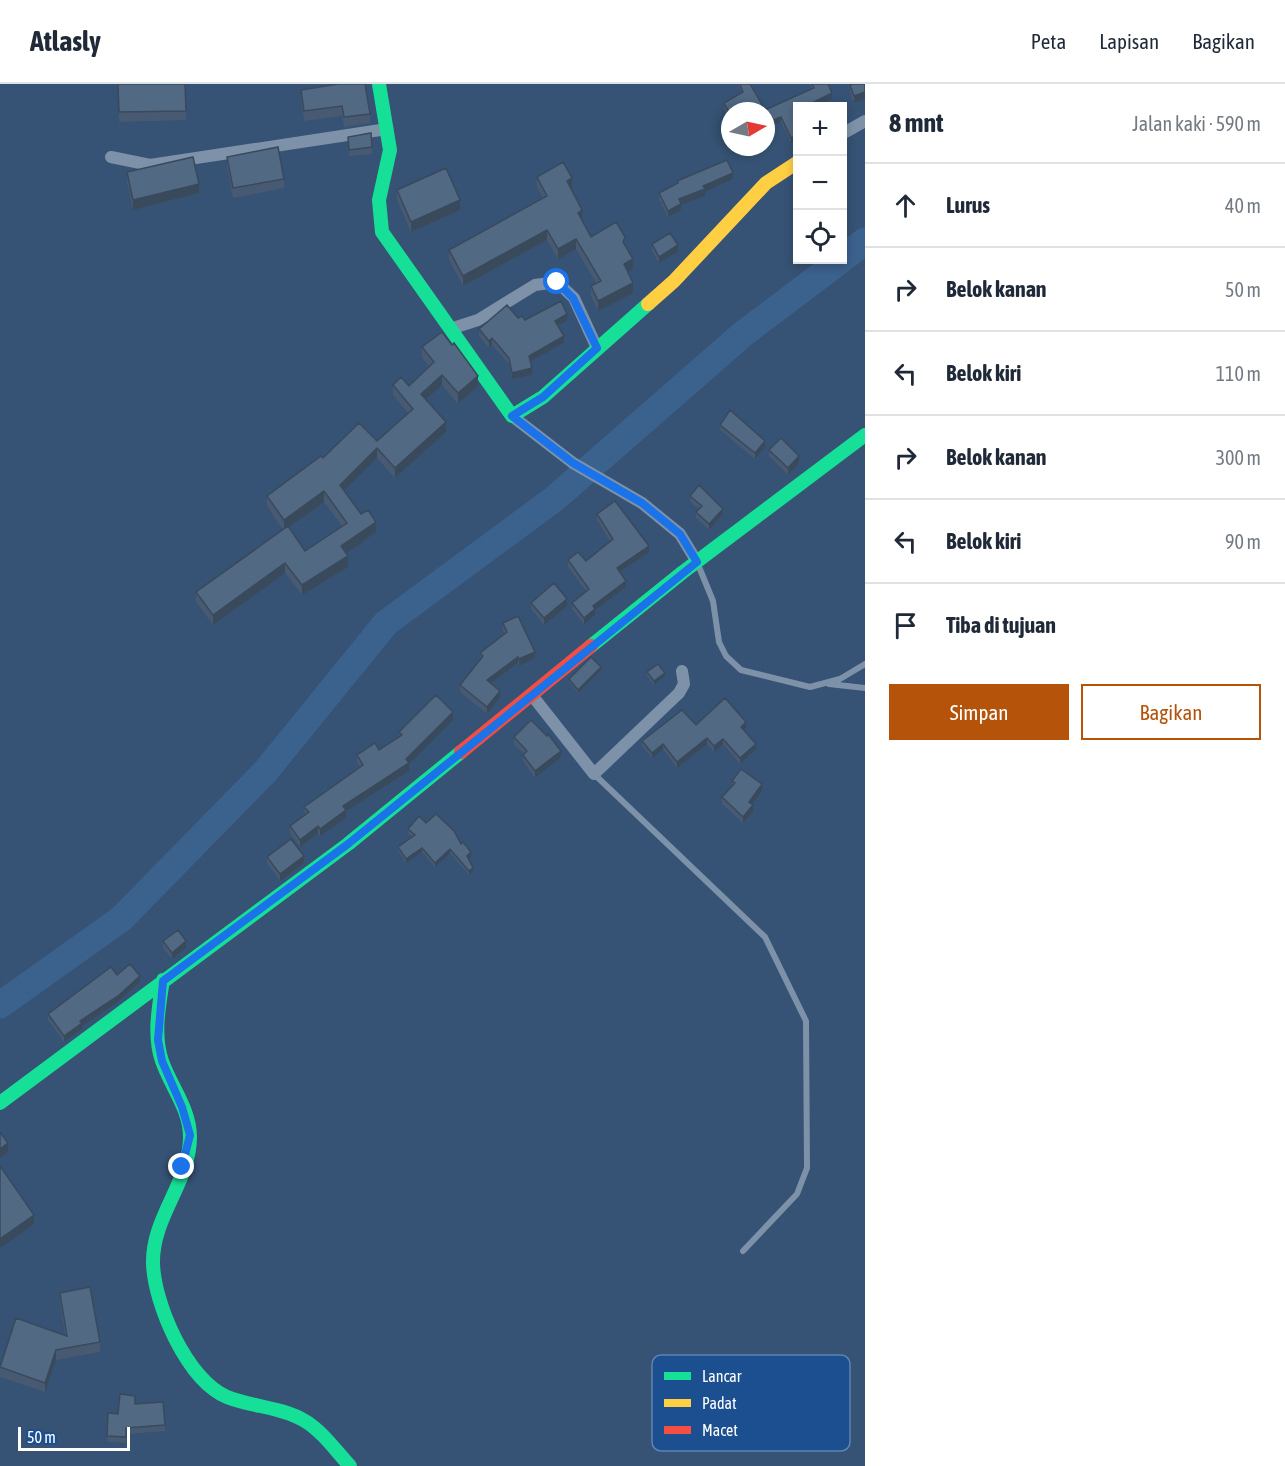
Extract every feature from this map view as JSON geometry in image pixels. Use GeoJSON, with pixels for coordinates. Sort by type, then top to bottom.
{"type":"FeatureCollection","features":[{"type":"Feature","properties":{"kind":"street"},"geometry":{"type":"LineString","coordinates":[[379,84],[387,129],[389,157],[377,199],[382,232],[512,416],[573,463],[642,503],[680,534],[697,562]]}},
{"type":"Feature","properties":{"kind":"street"},"geometry":{"type":"LineString","coordinates":[[847,132],[865,121]]}},
{"type":"Feature","properties":{"kind":"street"},"geometry":{"type":"LineString","coordinates":[[111,157],[150,165],[387,129]]}},
{"type":"Feature","properties":{"kind":"street"},"geometry":{"type":"LineString","coordinates":[[512,416],[543,397],[674,280],[766,183],[793,165]]}},
{"type":"Feature","properties":{"kind":"street"},"geometry":{"type":"LineString","coordinates":[[450,329],[478,320],[535,285],[557,282],[573,298],[597,348]]}},
{"type":"Feature","properties":{"kind":"street"},"geometry":{"type":"LineString","coordinates":[[0,1103],[348,844],[697,562],[865,435]]}},
{"type":"Feature","properties":{"kind":"street"},"geometry":{"type":"LineString","coordinates":[[531,694],[594,774],[679,693],[684,684],[682,671]]}},
{"type":"Feature","properties":{"kind":"street"},"geometry":{"type":"LineString","coordinates":[[163,981],[158,1040],[162,1061],[187,1121],[190,1139],[182,1167],[164,1206],[153,1246],[155,1277],[161,1304],[178,1345],[216,1392],[246,1405],[297,1416],[311,1424],[350,1466]]}},
{"type":"Feature","properties":{"kind":"lane"},"geometry":{"type":"LineString","coordinates":[[697,562],[713,600],[719,642],[731,663],[741,670],[810,687],[828,684],[865,688]]}},
{"type":"Feature","properties":{"kind":"lane"},"geometry":{"type":"LineString","coordinates":[[828,684],[865,664]]}},
{"type":"Feature","properties":{"kind":"lane"},"geometry":{"type":"LineString","coordinates":[[594,774],[765,937],[806,1021],[807,1168],[797,1194],[743,1251]]}},
{"type":"Feature","properties":{"kind":"building"},"geometry":{"type":"Polygon","coordinates":[[[118,84],[185,84],[186,111],[119,112],[118,84]]]}},
{"type":"Feature","properties":{"kind":"building"},"geometry":{"type":"Polygon","coordinates":[[[338,84],[365,84],[370,114],[344,117],[342,106],[304,111],[301,90],[338,84]]]}},
{"type":"Feature","properties":{"kind":"building"},"geometry":{"type":"Polygon","coordinates":[[[740,84],[750,84],[760,102],[726,102],[743,92],[740,84]]]}},
{"type":"Feature","properties":{"kind":"building"},"geometry":{"type":"Polygon","coordinates":[[[812,84],[828,84],[832,93],[814,102],[793,102],[793,137],[791,138],[781,117],[775,119],[775,106],[814,88],[812,84]]]}},
{"type":"Feature","properties":{"kind":"building"},"geometry":{"type":"Polygon","coordinates":[[[865,84],[865,92],[854,96],[850,85],[865,84]]]}},
{"type":"Feature","properties":{"kind":"building"},"geometry":{"type":"Polygon","coordinates":[[[371,133],[372,147],[349,150],[348,137],[371,133]]]}},
{"type":"Feature","properties":{"kind":"building"},"geometry":{"type":"Polygon","coordinates":[[[278,147],[284,179],[233,188],[227,157],[278,147]]]}},
{"type":"Feature","properties":{"kind":"building"},"geometry":{"type":"Polygon","coordinates":[[[193,157],[199,184],[133,200],[127,172],[193,157]]]}},
{"type":"Feature","properties":{"kind":"building"},"geometry":{"type":"Polygon","coordinates":[[[727,160],[733,173],[703,186],[705,189],[679,199],[681,204],[668,211],[659,193],[678,183],[677,181],[727,160]]]}},
{"type":"Feature","properties":{"kind":"building"},"geometry":{"type":"Polygon","coordinates":[[[563,162],[572,178],[567,181],[582,210],[578,213],[591,237],[616,222],[625,237],[623,242],[633,259],[624,264],[633,283],[598,301],[591,286],[601,281],[576,239],[558,249],[547,230],[463,276],[449,250],[547,196],[537,177],[563,162]]]}},
{"type":"Feature","properties":{"kind":"building"},"geometry":{"type":"Polygon","coordinates":[[[446,168],[460,200],[411,222],[397,190],[446,168]]]}},
{"type":"Feature","properties":{"kind":"building"},"geometry":{"type":"Polygon","coordinates":[[[670,233],[678,245],[659,257],[652,244],[670,233]]]}},
{"type":"Feature","properties":{"kind":"building"},"geometry":{"type":"Polygon","coordinates":[[[561,301],[567,314],[555,321],[564,336],[529,356],[532,368],[512,373],[509,358],[492,338],[489,341],[479,329],[507,305],[518,318],[522,316],[525,320],[561,301]]]}},
{"type":"Feature","properties":{"kind":"building"},"geometry":{"type":"Polygon","coordinates":[[[442,332],[452,345],[454,343],[478,376],[458,393],[442,375],[421,394],[446,422],[395,468],[377,448],[340,485],[361,514],[368,510],[376,522],[341,546],[348,556],[302,585],[285,563],[213,615],[196,592],[288,526],[305,551],[347,523],[324,491],[284,520],[267,496],[321,456],[323,458],[359,423],[377,441],[413,409],[393,385],[401,377],[409,386],[434,362],[422,347],[442,332]]]}},
{"type":"Feature","properties":{"kind":"building"},"geometry":{"type":"Polygon","coordinates":[[[730,410],[765,441],[755,453],[720,425],[730,410]]]}},
{"type":"Feature","properties":{"kind":"building"},"geometry":{"type":"Polygon","coordinates":[[[781,438],[799,456],[788,468],[769,450],[781,438]]]}},
{"type":"Feature","properties":{"kind":"building"},"geometry":{"type":"Polygon","coordinates":[[[699,485],[723,509],[709,524],[696,512],[702,506],[690,496],[699,485]]]}},
{"type":"Feature","properties":{"kind":"building"},"geometry":{"type":"Polygon","coordinates":[[[615,501],[649,546],[617,568],[626,581],[593,606],[595,609],[584,618],[572,603],[589,589],[568,560],[578,552],[586,561],[613,539],[597,514],[615,501]]]}},
{"type":"Feature","properties":{"kind":"building"},"geometry":{"type":"Polygon","coordinates":[[[554,583],[567,599],[544,618],[531,603],[554,583]]]}},
{"type":"Feature","properties":{"kind":"building"},"geometry":{"type":"Polygon","coordinates":[[[518,616],[535,652],[519,659],[518,657],[487,680],[500,691],[487,707],[460,685],[483,656],[480,653],[507,632],[503,623],[518,616]]]}},
{"type":"Feature","properties":{"kind":"building"},"geometry":{"type":"Polygon","coordinates":[[[591,657],[601,667],[578,690],[569,679],[591,657]]]}},
{"type":"Feature","properties":{"kind":"building"},"geometry":{"type":"Polygon","coordinates":[[[658,664],[665,673],[654,681],[647,672],[658,664]]]}},
{"type":"Feature","properties":{"kind":"building"},"geometry":{"type":"Polygon","coordinates":[[[436,695],[453,712],[406,759],[409,763],[343,806],[346,810],[320,829],[318,826],[300,840],[290,826],[309,812],[304,807],[363,765],[357,755],[375,743],[379,750],[402,735],[399,732],[436,695]]]}},
{"type":"Feature","properties":{"kind":"building"},"geometry":{"type":"Polygon","coordinates":[[[725,698],[746,722],[741,727],[756,744],[740,758],[723,739],[714,746],[707,738],[677,762],[663,744],[652,753],[642,741],[682,710],[696,725],[725,698]]]}},
{"type":"Feature","properties":{"kind":"building"},"geometry":{"type":"Polygon","coordinates":[[[531,720],[547,736],[548,734],[561,751],[535,771],[523,755],[527,751],[514,737],[531,720]]]}},
{"type":"Feature","properties":{"kind":"building"},"geometry":{"type":"Polygon","coordinates":[[[741,769],[762,784],[749,802],[753,805],[743,817],[722,797],[735,783],[732,781],[741,769]]]}},
{"type":"Feature","properties":{"kind":"building"},"geometry":{"type":"Polygon","coordinates":[[[436,814],[454,831],[461,844],[463,842],[471,852],[467,856],[473,868],[469,871],[450,849],[435,863],[422,848],[406,859],[398,847],[415,835],[408,829],[419,816],[426,823],[436,814]]]}},
{"type":"Feature","properties":{"kind":"building"},"geometry":{"type":"Polygon","coordinates":[[[291,839],[304,856],[280,874],[267,857],[291,839]]]}},
{"type":"Feature","properties":{"kind":"building"},"geometry":{"type":"Polygon","coordinates":[[[178,930],[186,941],[172,953],[163,941],[178,930]]]}},
{"type":"Feature","properties":{"kind":"building"},"geometry":{"type":"Polygon","coordinates":[[[130,964],[140,976],[118,996],[80,1021],[82,1023],[64,1036],[48,1014],[111,967],[117,975],[130,964]]]}},
{"type":"Feature","properties":{"kind":"building"},"geometry":{"type":"Polygon","coordinates":[[[0,1132],[8,1143],[0,1149],[0,1132]]]}},
{"type":"Feature","properties":{"kind":"building"},"geometry":{"type":"Polygon","coordinates":[[[0,1166],[34,1215],[0,1239],[0,1166]]]}},
{"type":"Feature","properties":{"kind":"building"},"geometry":{"type":"Polygon","coordinates":[[[90,1287],[100,1342],[56,1350],[45,1383],[0,1367],[16,1318],[67,1336],[60,1293],[90,1287]]]}},
{"type":"Feature","properties":{"kind":"building"},"geometry":{"type":"Polygon","coordinates":[[[120,1394],[135,1396],[135,1404],[163,1402],[165,1425],[126,1428],[126,1437],[107,1436],[108,1413],[118,1414],[120,1394]]]}},
{"type":"Feature","properties":{"kind":"waterway"},"geometry":{"type":"LineString","coordinates":[[847,255],[865,241]]}},
{"type":"Feature","properties":{"kind":"waterway"},"geometry":{"type":"LineString","coordinates":[[0,1005],[121,919],[265,772],[386,623],[554,499],[743,334],[836,264]]}},
{"type":"Feature","properties":{"kind":"traffic: fast"},"geometry":{"type":"LineString","coordinates":[[379,84],[390,150],[379,200],[382,232],[512,416],[543,397],[648,304]]}},
{"type":"Feature","properties":{"kind":"traffic: fast"},"geometry":{"type":"LineString","coordinates":[[591,646],[683,572],[865,435]]}},
{"type":"Feature","properties":{"kind":"traffic: fast"},"geometry":{"type":"LineString","coordinates":[[0,1103],[348,844],[461,752]]}},
{"type":"Feature","properties":{"kind":"traffic: fast"},"geometry":{"type":"LineString","coordinates":[[163,980],[158,1020],[159,1051],[184,1108],[190,1137],[184,1169],[158,1230],[154,1246],[155,1280],[166,1319],[186,1358],[212,1388],[227,1397],[287,1413],[305,1421],[312,1425],[350,1466]]}},
{"type":"Feature","properties":{"kind":"traffic: slow"},"geometry":{"type":"LineString","coordinates":[[648,304],[674,281],[766,183],[793,165]]}},
{"type":"Feature","properties":{"kind":"traffic: jam"},"geometry":{"type":"LineString","coordinates":[[461,752],[591,646]]}},
{"type":"Feature","properties":{"kind":"route"},"geometry":{"type":"LineString","coordinates":[[182,1167],[190,1144],[190,1135],[173,1082],[162,1061],[158,1040],[163,981],[256,915],[348,844],[697,562],[680,534],[642,503],[573,463],[512,416],[543,397],[597,348],[573,298],[567,289],[557,282]]}}]}
